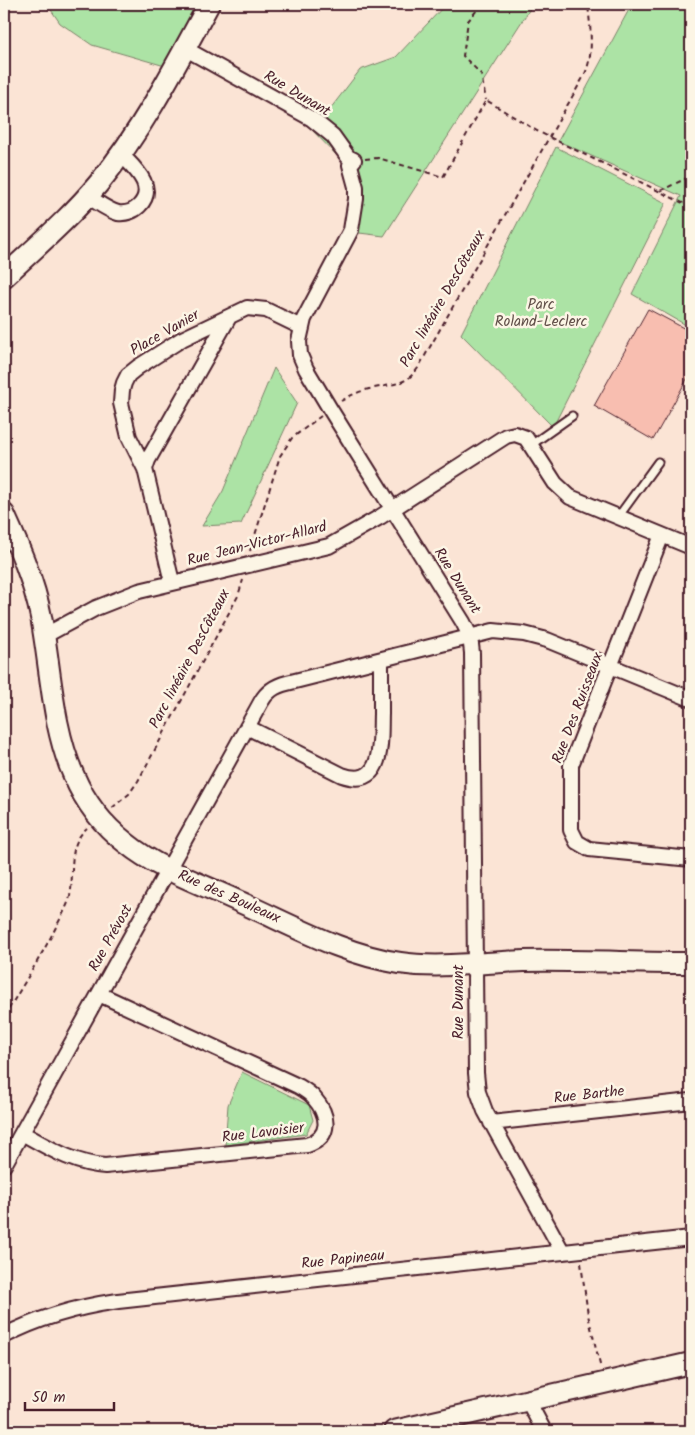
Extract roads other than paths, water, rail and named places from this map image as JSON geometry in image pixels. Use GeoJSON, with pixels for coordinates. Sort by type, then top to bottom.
{"type":"FeatureCollection","features":[{"type":"Feature","properties":{"kind":"street"},"geometry":{"type":"LineString","coordinates":[[4,277],[87,196],[121,154],[209,4]]}},
{"type":"Feature","properties":{"kind":"street","name":"Rue Dunant"},"geometry":{"type":"LineString","coordinates":[[184,48],[312,119],[333,136],[348,157],[354,160],[350,165],[356,188],[351,230],[304,319],[299,349],[302,362],[330,409],[470,636],[472,653],[476,1078],[481,1102],[562,1252]]}},
{"type":"Feature","properties":{"kind":"street"},"geometry":{"type":"LineString","coordinates":[[87,196],[117,212],[129,212],[140,205],[146,194],[144,181],[121,154]]}},
{"type":"Feature","properties":{"kind":"street","name":"Place Vanier"},"geometry":{"type":"LineString","coordinates":[[172,582],[145,469],[129,437],[122,403],[124,383],[128,376],[138,367],[182,339],[229,317],[235,312],[247,308],[259,308],[274,313],[301,328]]}},
{"type":"Feature","properties":{"kind":"street","name":"Place Vanier"},"geometry":{"type":"LineString","coordinates":[[145,469],[148,460],[229,317]]}},
{"type":"Feature","properties":{"kind":"street","name":"Rue Jean-Victor-Allard"},"geometry":{"type":"LineString","coordinates":[[44,636],[110,601],[139,591],[329,546],[392,509],[506,436],[519,434],[526,438],[531,445]]}},
{"type":"Feature","properties":{"kind":"street"},"geometry":{"type":"LineString","coordinates":[[531,445],[555,483],[570,497],[691,547]]}},
{"type":"Feature","properties":{"kind":"street","name":"Rue des Bouleaux"},"geometry":{"type":"LineString","coordinates":[[4,514],[28,571],[40,614],[59,728],[68,761],[80,788],[100,817],[126,844],[144,856],[168,869],[333,943],[366,955],[413,964],[555,961],[691,963]]}},
{"type":"Feature","properties":{"kind":"street","name":"Rue Des Ruisseaux"},"geometry":{"type":"LineString","coordinates":[[662,535],[571,765],[572,835],[580,845],[590,849],[691,859]]}},
{"type":"Feature","properties":{"kind":"street","name":"Rue Prévost"},"geometry":{"type":"LineString","coordinates":[[4,1165],[264,696],[274,688],[287,683],[493,631],[524,634],[546,640],[691,699]]}},
{"type":"Feature","properties":{"kind":"street"},"geometry":{"type":"LineString","coordinates":[[247,727],[342,775],[358,778],[366,775],[372,770],[380,755],[381,660]]}},
{"type":"Feature","properties":{"kind":"street","name":"Rue Lavoisier"},"geometry":{"type":"LineString","coordinates":[[22,1133],[74,1160],[105,1166],[307,1145],[314,1143],[324,1134],[326,1121],[318,1102],[313,1096],[298,1086],[98,994]]}},
{"type":"Feature","properties":{"kind":"street","name":"Rue Barthe"},"geometry":{"type":"LineString","coordinates":[[491,1122],[691,1101]]}},
{"type":"Feature","properties":{"kind":"street","name":"Rue Papineau"},"geometry":{"type":"LineString","coordinates":[[4,1336],[37,1320],[59,1313],[80,1307],[118,1301],[691,1238]]}},
{"type":"Feature","properties":{"kind":"street"},"geometry":{"type":"LineString","coordinates":[[394,1431],[420,1428],[691,1363]]}},
{"type":"Feature","properties":{"kind":"street"},"geometry":{"type":"LineString","coordinates":[[528,1401],[544,1431]]}},
{"type":"Feature","properties":{"kind":"lane"},"geometry":{"type":"LineString","coordinates":[[531,445],[572,416]]}},
{"type":"Feature","properties":{"kind":"lane"},"geometry":{"type":"LineString","coordinates":[[618,517],[658,462]]}},
{"type":"Feature","properties":{"kind":"park label","name":"Parc Roland-Leclerc"},"geometry":{"type":"Point","coordinates":[541,314]}}]}
